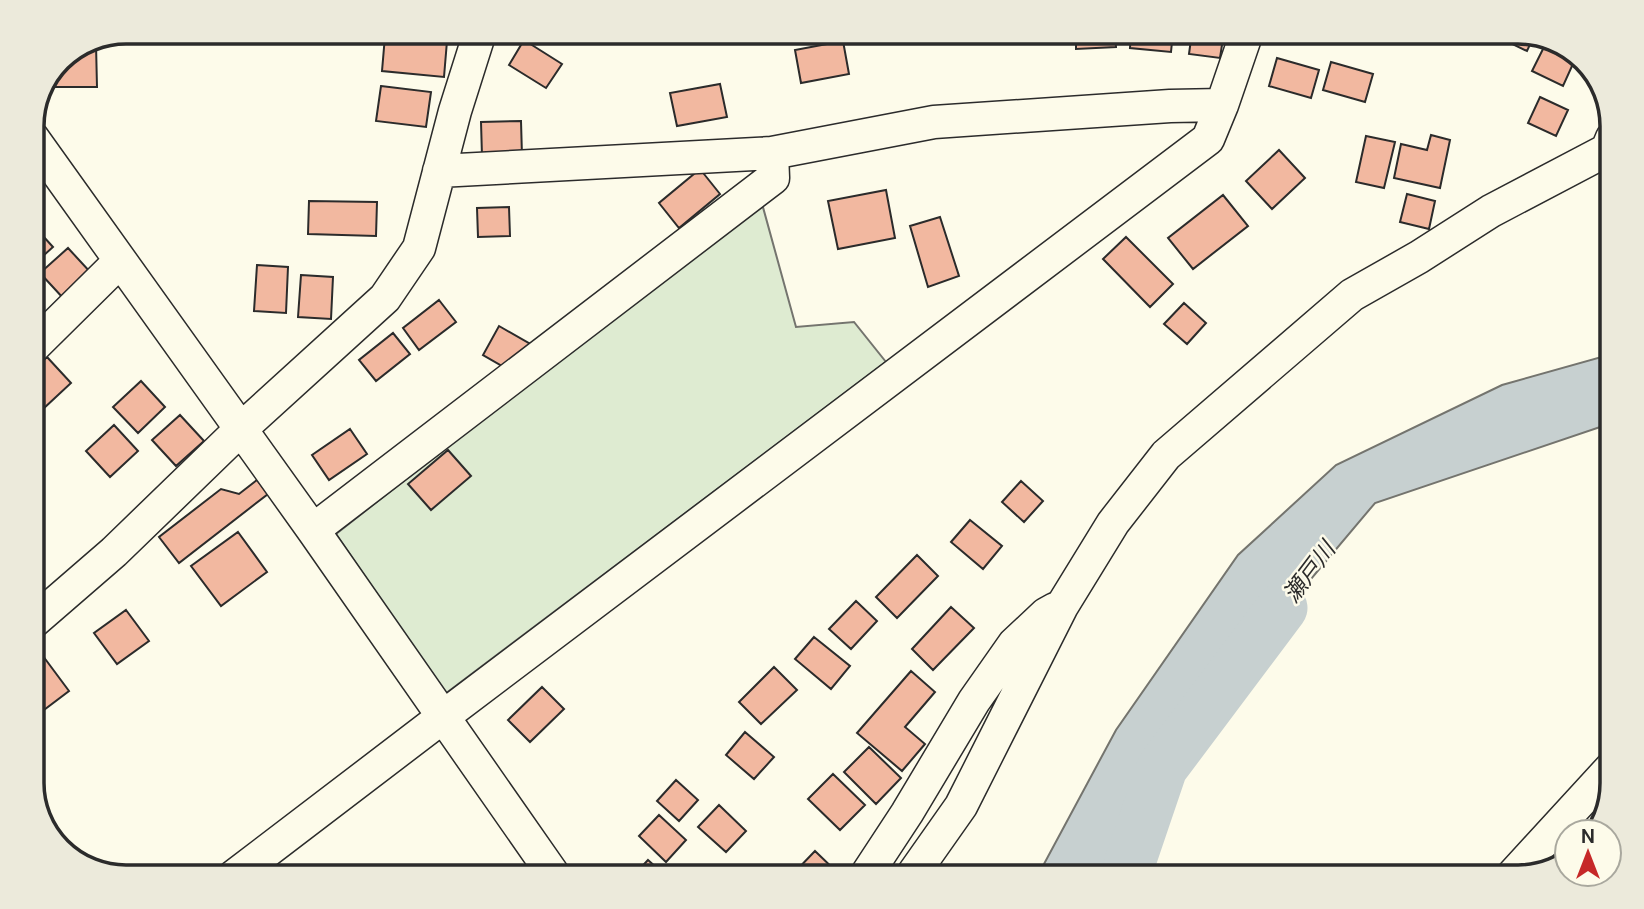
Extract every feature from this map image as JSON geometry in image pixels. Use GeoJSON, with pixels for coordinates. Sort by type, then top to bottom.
{"type":"FeatureCollection","features":[{"type":"Feature","properties":{"kind":"street"},"geometry":{"type":"LineString","coordinates":[[44,613],[114,552],[241,429],[385,298],[419,248],[455,111],[476,44]]}},
{"type":"Feature","properties":{"kind":"street"},"geometry":{"type":"LineString","coordinates":[[249,865],[1208,139],[1243,44]]}},
{"type":"Feature","properties":{"kind":"street"},"geometry":{"type":"LineString","coordinates":[[439,171],[772,153],[934,122],[1222,105]]}},
{"type":"Feature","properties":{"kind":"street"},"geometry":{"type":"LineString","coordinates":[[313,530],[773,178],[772,153]]}},
{"type":"Feature","properties":{"kind":"street"},"geometry":{"type":"LineString","coordinates":[[44,154],[313,530],[547,865]]}},
{"type":"Feature","properties":{"kind":"street"},"geometry":{"type":"LineString","coordinates":[[920,865],[961,806],[1062,606],[1113,523],[1166,455],[1352,295],[1419,257],[1491,211],[1600,154]]}},
{"type":"Feature","properties":{"kind":"street"},"geometry":{"type":"LineString","coordinates":[[44,336],[120,261]]}},
{"type":"Feature","properties":{"kind":"street"},"geometry":{"type":"LineString","coordinates":[[873,865],[974,701],[1014,644],[1046,614],[1062,606]]}},
{"type":"Feature","properties":{"kind":"street"},"geometry":{"type":"LineString","coordinates":[[1524,865],[1600,779]]}},
{"type":"Feature","properties":{"kind":"green space"},"geometry":{"type":"Polygon","coordinates":[[[761,200],[796,327],[854,322],[886,362],[445,694],[336,534],[761,200]]]}},
{"type":"Feature","properties":{"kind":"water"},"geometry":{"type":"Polygon","coordinates":[[[1600,357],[1600,427],[1375,503],[1139,783],[1107,865],[1043,865],[1116,730],[1238,555],[1336,465],[1502,385],[1600,357]]]}},
{"type":"Feature","properties":{"kind":"building"},"geometry":{"type":"Polygon","coordinates":[[[384,44],[447,44],[444,77],[382,71],[384,44]]]}},
{"type":"Feature","properties":{"kind":"building"},"geometry":{"type":"Polygon","coordinates":[[[522,44],[530,44],[562,64],[546,88],[509,65],[522,44]]]}},
{"type":"Feature","properties":{"kind":"building"},"geometry":{"type":"Polygon","coordinates":[[[844,44],[849,74],[801,83],[795,50],[844,44]]]}},
{"type":"Feature","properties":{"kind":"building"},"geometry":{"type":"Polygon","coordinates":[[[1076,44],[1116,44],[1116,47],[1076,49],[1076,44]]]}},
{"type":"Feature","properties":{"kind":"building"},"geometry":{"type":"Polygon","coordinates":[[[1130,44],[1172,44],[1171,52],[1130,48],[1130,44]]]}},
{"type":"Feature","properties":{"kind":"building"},"geometry":{"type":"Polygon","coordinates":[[[1190,44],[1222,44],[1220,58],[1189,54],[1190,44]]]}},
{"type":"Feature","properties":{"kind":"building"},"geometry":{"type":"Polygon","coordinates":[[[1512,44],[1530,45],[1527,51],[1512,44]]]}},
{"type":"Feature","properties":{"kind":"building"},"geometry":{"type":"Polygon","coordinates":[[[1544,48],[1573,65],[1563,86],[1532,71],[1544,48]]]}},
{"type":"Feature","properties":{"kind":"building"},"geometry":{"type":"Polygon","coordinates":[[[96,49],[97,87],[54,87],[68,68],[96,49]]]}},
{"type":"Feature","properties":{"kind":"building"},"geometry":{"type":"Polygon","coordinates":[[[1277,58],[1319,70],[1311,98],[1269,86],[1277,58]]]}},
{"type":"Feature","properties":{"kind":"building"},"geometry":{"type":"Polygon","coordinates":[[[1331,62],[1373,74],[1365,102],[1323,90],[1331,62]]]}},
{"type":"Feature","properties":{"kind":"building"},"geometry":{"type":"Polygon","coordinates":[[[720,84],[727,117],[677,126],[670,93],[720,84]]]}},
{"type":"Feature","properties":{"kind":"building"},"geometry":{"type":"Polygon","coordinates":[[[381,86],[431,92],[426,127],[376,121],[381,86]]]}},
{"type":"Feature","properties":{"kind":"building"},"geometry":{"type":"Polygon","coordinates":[[[1540,97],[1568,110],[1556,136],[1528,123],[1540,97]]]}},
{"type":"Feature","properties":{"kind":"building"},"geometry":{"type":"Polygon","coordinates":[[[521,121],[522,156],[482,156],[481,122],[521,121]]]}},
{"type":"Feature","properties":{"kind":"building"},"geometry":{"type":"Polygon","coordinates":[[[1431,135],[1450,140],[1440,188],[1394,178],[1401,144],[1427,150],[1431,135]]]}},
{"type":"Feature","properties":{"kind":"building"},"geometry":{"type":"Polygon","coordinates":[[[1366,136],[1395,142],[1384,188],[1356,182],[1366,136]]]}},
{"type":"Feature","properties":{"kind":"building"},"geometry":{"type":"Polygon","coordinates":[[[1279,150],[1305,178],[1272,209],[1246,181],[1279,150]]]}},
{"type":"Feature","properties":{"kind":"building"},"geometry":{"type":"Polygon","coordinates":[[[700,169],[720,194],[679,228],[659,203],[700,169]]]}},
{"type":"Feature","properties":{"kind":"building"},"geometry":{"type":"Polygon","coordinates":[[[886,190],[895,238],[838,249],[828,201],[886,190]]]}},
{"type":"Feature","properties":{"kind":"building"},"geometry":{"type":"Polygon","coordinates":[[[1407,194],[1435,201],[1429,229],[1400,222],[1407,194]]]}},
{"type":"Feature","properties":{"kind":"building"},"geometry":{"type":"Polygon","coordinates":[[[1223,195],[1248,226],[1193,269],[1168,238],[1223,195]]]}},
{"type":"Feature","properties":{"kind":"building"},"geometry":{"type":"Polygon","coordinates":[[[309,201],[377,202],[376,236],[308,234],[309,201]]]}},
{"type":"Feature","properties":{"kind":"building"},"geometry":{"type":"Polygon","coordinates":[[[509,207],[510,236],[478,237],[477,208],[509,207]]]}},
{"type":"Feature","properties":{"kind":"building"},"geometry":{"type":"Polygon","coordinates":[[[940,217],[959,276],[928,287],[910,226],[940,217]]]}},
{"type":"Feature","properties":{"kind":"building"},"geometry":{"type":"Polygon","coordinates":[[[44,237],[53,247],[44,255],[44,237]]]}},
{"type":"Feature","properties":{"kind":"building"},"geometry":{"type":"Polygon","coordinates":[[[1126,237],[1173,284],[1150,307],[1103,259],[1126,237]]]}},
{"type":"Feature","properties":{"kind":"building"},"geometry":{"type":"Polygon","coordinates":[[[68,248],[92,274],[64,299],[44,277],[44,269],[68,248]]]}},
{"type":"Feature","properties":{"kind":"building"},"geometry":{"type":"Polygon","coordinates":[[[257,265],[288,267],[286,313],[254,311],[257,265]]]}},
{"type":"Feature","properties":{"kind":"building"},"geometry":{"type":"Polygon","coordinates":[[[301,275],[333,277],[331,319],[298,317],[301,275]]]}},
{"type":"Feature","properties":{"kind":"building"},"geometry":{"type":"Polygon","coordinates":[[[439,300],[456,322],[419,350],[403,328],[439,300]]]}},
{"type":"Feature","properties":{"kind":"building"},"geometry":{"type":"Polygon","coordinates":[[[1184,303],[1206,323],[1187,344],[1164,324],[1184,303]]]}},
{"type":"Feature","properties":{"kind":"building"},"geometry":{"type":"Polygon","coordinates":[[[499,326],[532,345],[516,374],[483,355],[499,326]]]}},
{"type":"Feature","properties":{"kind":"building"},"geometry":{"type":"Polygon","coordinates":[[[393,333],[410,354],[376,381],[359,360],[393,333]]]}},
{"type":"Feature","properties":{"kind":"building"},"geometry":{"type":"Polygon","coordinates":[[[47,357],[71,383],[44,408],[44,360],[47,357]]]}},
{"type":"Feature","properties":{"kind":"building"},"geometry":{"type":"Polygon","coordinates":[[[141,381],[165,407],[138,433],[113,407],[141,381]]]}},
{"type":"Feature","properties":{"kind":"building"},"geometry":{"type":"Polygon","coordinates":[[[180,415],[204,441],[176,466],[152,440],[180,415]]]}},
{"type":"Feature","properties":{"kind":"building"},"geometry":{"type":"Polygon","coordinates":[[[114,425],[138,451],[110,477],[86,451],[114,425]]]}},
{"type":"Feature","properties":{"kind":"building"},"geometry":{"type":"Polygon","coordinates":[[[350,429],[367,454],[329,480],[312,455],[350,429]]]}},
{"type":"Feature","properties":{"kind":"building"},"geometry":{"type":"Polygon","coordinates":[[[448,450],[471,476],[431,510],[408,484],[448,450]]]}},
{"type":"Feature","properties":{"kind":"building"},"geometry":{"type":"Polygon","coordinates":[[[257,480],[268,494],[179,563],[159,537],[221,489],[239,494],[257,480]]]}},
{"type":"Feature","properties":{"kind":"building"},"geometry":{"type":"Polygon","coordinates":[[[1021,481],[1043,501],[1024,522],[1002,502],[1021,481]]]}},
{"type":"Feature","properties":{"kind":"building"},"geometry":{"type":"Polygon","coordinates":[[[970,520],[1002,546],[983,569],[951,542],[970,520]]]}},
{"type":"Feature","properties":{"kind":"building"},"geometry":{"type":"Polygon","coordinates":[[[238,532],[267,572],[221,606],[191,566],[238,532]]]}},
{"type":"Feature","properties":{"kind":"building"},"geometry":{"type":"Polygon","coordinates":[[[917,555],[938,576],[897,618],[876,597],[917,555]]]}},
{"type":"Feature","properties":{"kind":"building"},"geometry":{"type":"Polygon","coordinates":[[[856,601],[877,621],[851,649],[829,629],[856,601]]]}},
{"type":"Feature","properties":{"kind":"building"},"geometry":{"type":"Polygon","coordinates":[[[951,607],[974,628],[933,670],[912,649],[951,607]]]}},
{"type":"Feature","properties":{"kind":"building"},"geometry":{"type":"Polygon","coordinates":[[[126,610],[149,641],[117,664],[94,633],[126,610]]]}},
{"type":"Feature","properties":{"kind":"building"},"geometry":{"type":"Polygon","coordinates":[[[814,637],[850,666],[831,689],[795,659],[814,637]]]}},
{"type":"Feature","properties":{"kind":"building"},"geometry":{"type":"Polygon","coordinates":[[[44,657],[69,691],[44,710],[44,657]]]}},
{"type":"Feature","properties":{"kind":"building"},"geometry":{"type":"Polygon","coordinates":[[[774,667],[797,690],[761,724],[739,702],[774,667]]]}},
{"type":"Feature","properties":{"kind":"building"},"geometry":{"type":"Polygon","coordinates":[[[911,671],[935,692],[905,727],[925,744],[902,771],[857,733],[911,671]]]}},
{"type":"Feature","properties":{"kind":"building"},"geometry":{"type":"Polygon","coordinates":[[[542,687],[564,709],[530,742],[508,720],[542,687]]]}},
{"type":"Feature","properties":{"kind":"building"},"geometry":{"type":"Polygon","coordinates":[[[745,732],[774,757],[754,779],[726,755],[745,732]]]}},
{"type":"Feature","properties":{"kind":"building"},"geometry":{"type":"Polygon","coordinates":[[[869,747],[901,778],[876,804],[844,772],[869,747]]]}},
{"type":"Feature","properties":{"kind":"building"},"geometry":{"type":"Polygon","coordinates":[[[833,774],[865,805],[840,830],[808,799],[833,774]]]}},
{"type":"Feature","properties":{"kind":"building"},"geometry":{"type":"Polygon","coordinates":[[[676,780],[698,800],[679,821],[657,801],[676,780]]]}},
{"type":"Feature","properties":{"kind":"building"},"geometry":{"type":"Polygon","coordinates":[[[719,805],[746,831],[726,852],[698,827],[719,805]]]}},
{"type":"Feature","properties":{"kind":"building"},"geometry":{"type":"Polygon","coordinates":[[[659,815],[686,840],[666,862],[639,836],[659,815]]]}},
{"type":"Feature","properties":{"kind":"building"},"geometry":{"type":"Polygon","coordinates":[[[815,851],[830,865],[802,865],[815,851]]]}},
{"type":"Feature","properties":{"kind":"waterway","name":"瀬戸川"},"geometry":{"type":"LineString","coordinates":[[1129,865],[1162,768],[1282,608]]}}]}
